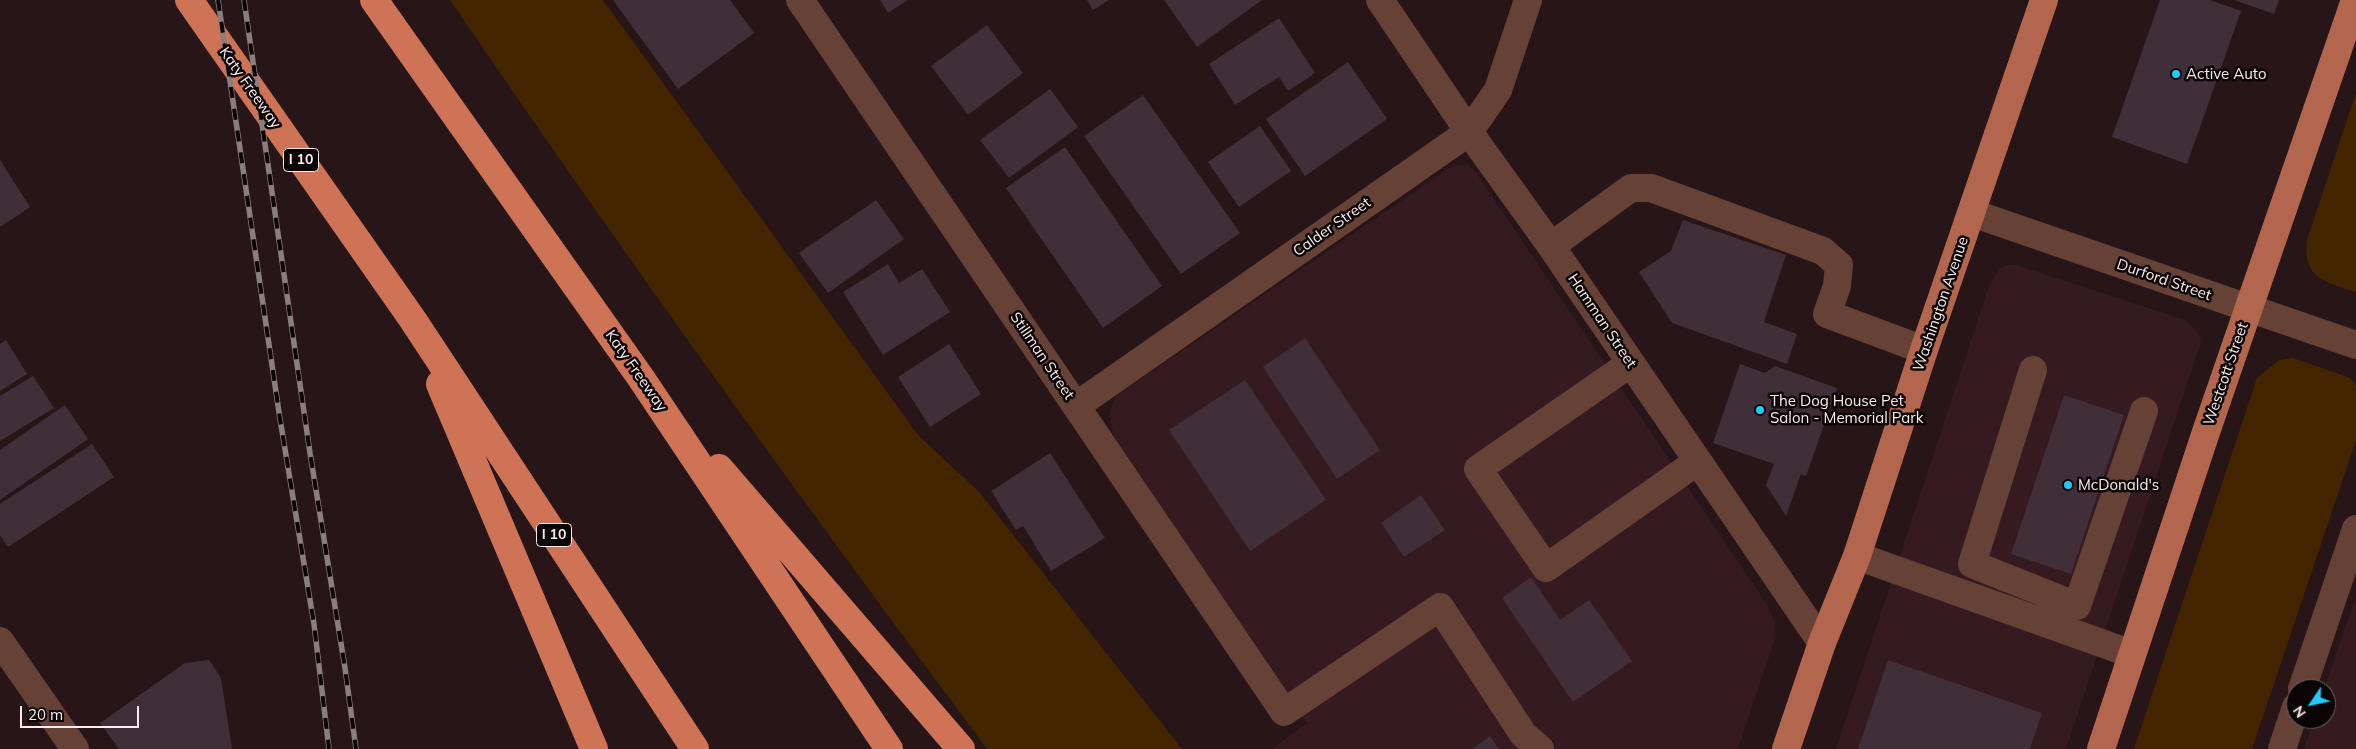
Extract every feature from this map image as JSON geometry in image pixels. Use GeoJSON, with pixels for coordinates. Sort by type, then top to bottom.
{"type":"FeatureCollection","features":[{"type":"Feature","properties":{"kind":"highway","name":"Katy Freeway"},"geometry":{"type":"LineString","coordinates":[[189,0],[413,320],[695,749]]}},
{"type":"Feature","properties":{"kind":"highway","name":"Katy Freeway"},"geometry":{"type":"LineString","coordinates":[[374,0],[641,378],[889,749]]}},
{"type":"Feature","properties":{"kind":"highway"},"geometry":{"type":"LineString","coordinates":[[413,320],[594,749]]}},
{"type":"Feature","properties":{"kind":"highway"},"geometry":{"type":"LineString","coordinates":[[641,378],[961,749]]}},
{"type":"Feature","properties":{"kind":"main road","name":"Washington Avenue"},"geometry":{"type":"LineString","coordinates":[[1786,749],[1822,643],[1857,556],[1924,350],[2044,0]]}},
{"type":"Feature","properties":{"kind":"main road","name":"Westcott Street"},"geometry":{"type":"LineString","coordinates":[[2101,749],[2355,0]]}},
{"type":"Feature","properties":{"kind":"street","name":"Stillman Street"},"geometry":{"type":"LineString","coordinates":[[800,0],[1284,712],[1440,607],[1523,734],[1540,749]]}},
{"type":"Feature","properties":{"kind":"street","name":"Hamman Street"},"geometry":{"type":"LineString","coordinates":[[1380,0],[1469,132],[1551,246],[1822,643]]}},
{"type":"Feature","properties":{"kind":"street","name":"Calder Street"},"geometry":{"type":"LineString","coordinates":[[1076,406],[1469,132],[1498,90],[1528,0]]}},
{"type":"Feature","properties":{"kind":"street"},"geometry":{"type":"LineString","coordinates":[[1551,246],[1631,188],[1651,188],[1823,251],[1839,265],[1837,286],[1827,314],[1924,350]]}},
{"type":"Feature","properties":{"kind":"street","name":"Durford Street"},"geometry":{"type":"LineString","coordinates":[[1972,213],[2249,310],[2356,345]]}},
{"type":"Feature","properties":{"kind":"street"},"geometry":{"type":"LineString","coordinates":[[1631,363],[1478,469],[1546,568],[1698,461]]}},
{"type":"Feature","properties":{"kind":"street"},"geometry":{"type":"LineString","coordinates":[[2033,370],[1972,564],[2077,606],[2144,411]]}},
{"type":"Feature","properties":{"kind":"street"},"geometry":{"type":"LineString","coordinates":[[2305,679],[2356,529]]}},
{"type":"Feature","properties":{"kind":"street"},"geometry":{"type":"LineString","coordinates":[[1857,556],[2132,654]]}},
{"type":"Feature","properties":{"kind":"street"},"geometry":{"type":"LineString","coordinates":[[0,641],[75,749]]}},
{"type":"Feature","properties":{"kind":"street"},"geometry":{"type":"LineString","coordinates":[[2282,749],[2289,729]]}},
{"type":"Feature","properties":{"kind":"shaded area"},"geometry":{"type":"Polygon","coordinates":[[[450,0],[603,0],[918,435],[980,493],[1182,749],[987,749],[714,377],[450,0]]]}},
{"type":"Feature","properties":{"kind":"shaded area"},"geometry":{"type":"Polygon","coordinates":[[[2356,93],[2356,292],[2318,277],[2308,263],[2306,253],[2307,240],[2356,93]]]}},
{"type":"Feature","properties":{"kind":"shaded area"},"geometry":{"type":"Polygon","coordinates":[[[1458,165],[1468,165],[1475,171],[1768,606],[1774,620],[1776,636],[1738,749],[1272,749],[1307,723],[1114,436],[1110,421],[1110,411],[1116,396],[1448,169],[1458,165]]]}},
{"type":"Feature","properties":{"kind":"shaded area"},"geometry":{"type":"Polygon","coordinates":[[[2009,265],[2016,265],[2185,320],[2198,333],[2201,342],[2066,749],[1836,749],[1990,283],[2000,269],[2009,265]]]}},
{"type":"Feature","properties":{"kind":"shaded area"},"geometry":{"type":"Polygon","coordinates":[[[2293,358],[2350,378],[2356,385],[2356,440],[2252,749],[2134,749],[2257,378],[2279,360],[2293,358]]]}},
{"type":"Feature","properties":{"kind":"shaded area"},"geometry":{"type":"Polygon","coordinates":[[[2356,596],[2356,749],[2304,749],[2311,729],[2336,729],[2336,679],[2327,679],[2356,596]]]}},
{"type":"Feature","properties":{"kind":"building"},"geometry":{"type":"Polygon","coordinates":[[[613,0],[730,0],[754,33],[678,89],[613,0]]]}},
{"type":"Feature","properties":{"kind":"building"},"geometry":{"type":"Polygon","coordinates":[[[880,0],[908,0],[888,13],[880,0]]]}},
{"type":"Feature","properties":{"kind":"building"},"geometry":{"type":"Polygon","coordinates":[[[1087,0],[1109,0],[1093,10],[1087,0]]]}},
{"type":"Feature","properties":{"kind":"building"},"geometry":{"type":"Polygon","coordinates":[[[1164,0],[1262,0],[1197,47],[1164,0]]]}},
{"type":"Feature","properties":{"kind":"building","name":"Active Auto"},"geometry":{"type":"Polygon","coordinates":[[[2160,0],[2210,0],[2241,11],[2187,164],[2112,137],[2160,0]]]}},
{"type":"Feature","properties":{"kind":"building"},"geometry":{"type":"Polygon","coordinates":[[[2234,0],[2279,0],[2274,14],[2234,0]]]}},
{"type":"Feature","properties":{"kind":"building"},"geometry":{"type":"Polygon","coordinates":[[[1279,18],[1315,73],[1288,91],[1279,77],[1235,105],[1209,64],[1279,18]]]}},
{"type":"Feature","properties":{"kind":"building"},"geometry":{"type":"Polygon","coordinates":[[[987,25],[1023,73],[968,115],[931,66],[987,25]]]}},
{"type":"Feature","properties":{"kind":"building"},"geometry":{"type":"Polygon","coordinates":[[[1348,62],[1387,119],[1305,176],[1266,119],[1348,62]]]}},
{"type":"Feature","properties":{"kind":"building"},"geometry":{"type":"Polygon","coordinates":[[[1050,89],[1078,127],[1009,178],[980,140],[1050,89]]]}},
{"type":"Feature","properties":{"kind":"building"},"geometry":{"type":"Polygon","coordinates":[[[1143,95],[1240,233],[1181,274],[1084,136],[1143,95]]]}},
{"type":"Feature","properties":{"kind":"building"},"geometry":{"type":"Polygon","coordinates":[[[1260,126],[1291,171],[1239,207],[1208,162],[1260,126]]]}},
{"type":"Feature","properties":{"kind":"building"},"geometry":{"type":"Polygon","coordinates":[[[1065,147],[1162,286],[1103,328],[1006,188],[1065,147]]]}},
{"type":"Feature","properties":{"kind":"building"},"geometry":{"type":"Polygon","coordinates":[[[0,160],[30,207],[0,227],[0,160]]]}},
{"type":"Feature","properties":{"kind":"building"},"geometry":{"type":"Polygon","coordinates":[[[876,200],[904,239],[828,293],[799,253],[876,200]]]}},
{"type":"Feature","properties":{"kind":"building"},"geometry":{"type":"Polygon","coordinates":[[[1683,220],[1786,255],[1764,322],[1797,334],[1787,364],[1672,323],[1639,272],[1671,251],[1683,220]]]}},
{"type":"Feature","properties":{"kind":"building"},"geometry":{"type":"Polygon","coordinates":[[[888,264],[899,283],[922,269],[950,312],[883,355],[843,292],[888,264]]]}},
{"type":"Feature","properties":{"kind":"building"},"geometry":{"type":"Polygon","coordinates":[[[1305,338],[1380,450],[1337,479],[1263,367],[1305,338]]]}},
{"type":"Feature","properties":{"kind":"building"},"geometry":{"type":"Polygon","coordinates":[[[6,340],[27,374],[0,391],[0,344],[6,340]]]}},
{"type":"Feature","properties":{"kind":"building"},"geometry":{"type":"Polygon","coordinates":[[[949,344],[981,394],[930,427],[898,377],[949,344]]]}},
{"type":"Feature","properties":{"kind":"building"},"geometry":{"type":"Polygon","coordinates":[[[1740,364],[1765,373],[1775,366],[1837,388],[1806,476],[1801,474],[1786,516],[1766,485],[1774,464],[1713,443],[1740,364]]]}},
{"type":"Feature","properties":{"kind":"building"},"geometry":{"type":"Polygon","coordinates":[[[33,376],[54,408],[0,441],[0,396],[33,376]]]}},
{"type":"Feature","properties":{"kind":"building"},"geometry":{"type":"Polygon","coordinates":[[[1245,380],[1326,500],[1250,551],[1169,430],[1245,380]]]}},
{"type":"Feature","properties":{"kind":"building","name":"McDonald's"},"geometry":{"type":"Polygon","coordinates":[[[2064,395],[2124,415],[2071,574],[2011,554],[2064,395]]]}},
{"type":"Feature","properties":{"kind":"building"},"geometry":{"type":"Polygon","coordinates":[[[65,405],[88,439],[0,500],[0,450],[65,405]]]}},
{"type":"Feature","properties":{"kind":"building"},"geometry":{"type":"Polygon","coordinates":[[[92,444],[114,477],[8,547],[0,535],[0,504],[92,444]]]}},
{"type":"Feature","properties":{"kind":"building"},"geometry":{"type":"Polygon","coordinates":[[[1050,453],[1105,538],[1051,571],[1023,526],[1016,530],[991,491],[1050,453]]]}},
{"type":"Feature","properties":{"kind":"building"},"geometry":{"type":"Polygon","coordinates":[[[1421,495],[1445,530],[1404,557],[1381,523],[1421,495]]]}},
{"type":"Feature","properties":{"kind":"building"},"geometry":{"type":"Polygon","coordinates":[[[1531,577],[1560,620],[1589,600],[1632,661],[1573,702],[1502,598],[1531,577]]]}},
{"type":"Feature","properties":{"kind":"building"},"geometry":{"type":"Polygon","coordinates":[[[209,660],[221,678],[232,749],[119,749],[100,723],[185,663],[209,660]]]}},
{"type":"Feature","properties":{"kind":"building"},"geometry":{"type":"Polygon","coordinates":[[[1888,660],[2042,713],[2030,749],[1858,749],[1888,660]]]}},
{"type":"Feature","properties":{"kind":"building"},"geometry":{"type":"Polygon","coordinates":[[[1490,736],[1499,749],[1472,749],[1490,736]]]}},
{"type":"Feature","properties":{"kind":"railway"},"geometry":{"type":"LineString","coordinates":[[218,0],[280,419],[314,624],[329,749]]}},
{"type":"Feature","properties":{"kind":"railway"},"geometry":{"type":"LineString","coordinates":[[244,0],[310,453],[345,668],[356,749]]}},
{"type":"Feature","properties":{"kind":"place","name":"Active Auto"},"geometry":{"type":"Point","coordinates":[2176,74]}},
{"type":"Feature","properties":{"kind":"place","name":"The Dog House Pet Salon - Memorial Park"},"geometry":{"type":"Point","coordinates":[1760,410]}},
{"type":"Feature","properties":{"kind":"place","name":"McDonald's"},"geometry":{"type":"Point","coordinates":[2068,485]}}]}
